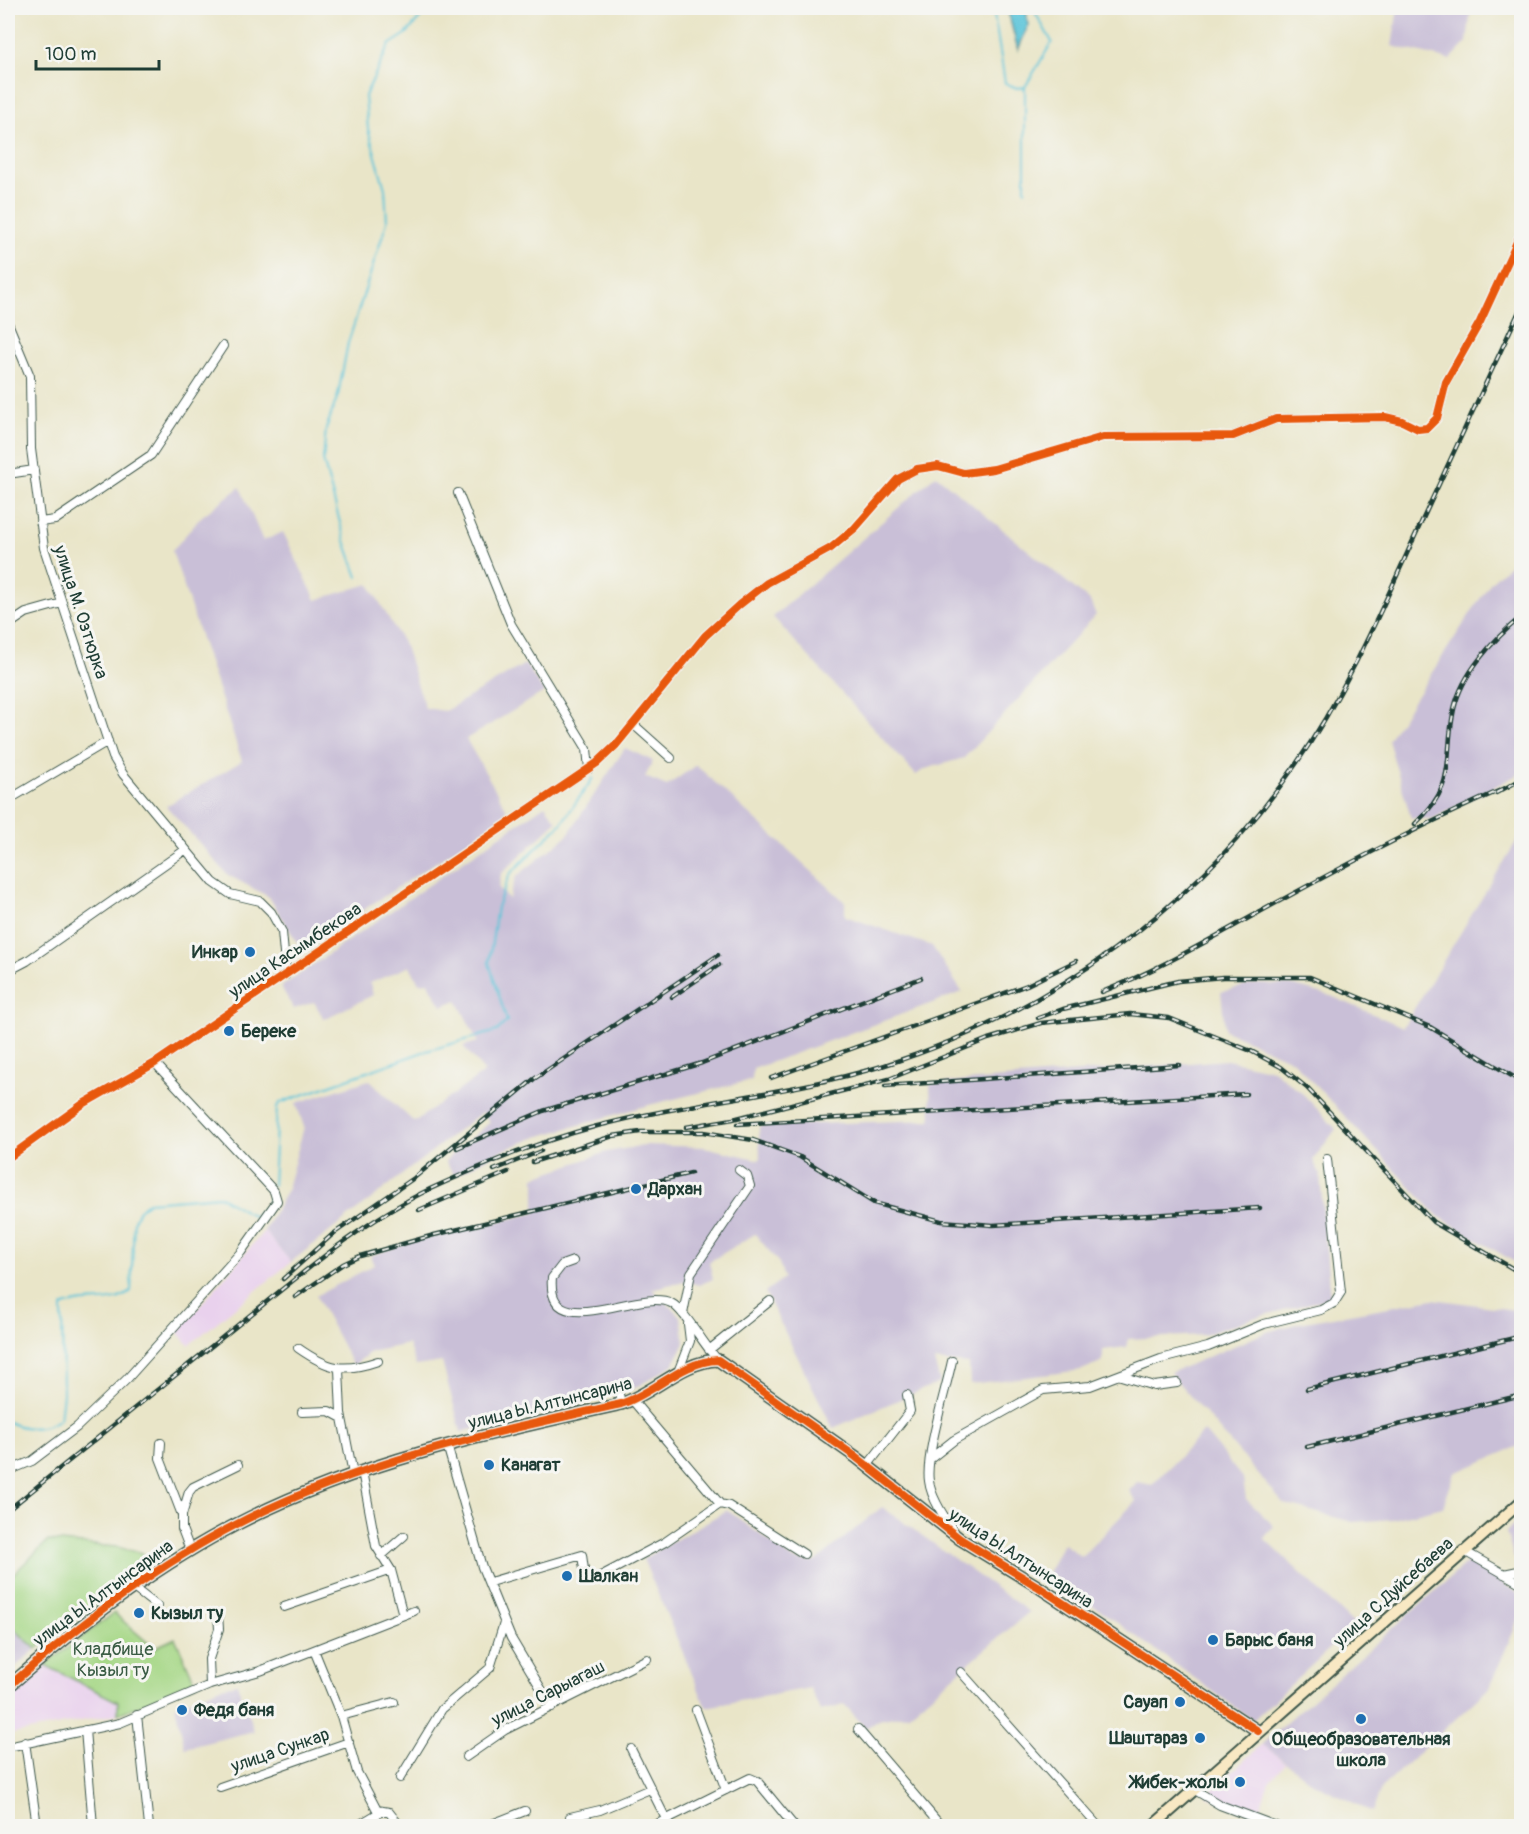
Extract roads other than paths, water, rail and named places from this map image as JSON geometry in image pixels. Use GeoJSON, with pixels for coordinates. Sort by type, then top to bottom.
{"type":"FeatureCollection","features":[{"type":"Feature","properties":{"kind":"street","name":"улица Касымбекова"},"geometry":{"type":"LineString","coordinates":[[8,1158],[83,1104],[155,1063],[597,763],[633,724],[705,636],[767,583],[831,548],[855,528],[898,479],[917,469],[938,466],[964,473],[994,469],[1103,437],[1233,436],[1276,419],[1385,417],[1402,421],[1418,429],[1427,428],[1437,418],[1446,382],[1480,322],[1521,231]]}},
{"type":"Feature","properties":{"kind":"street","name":"улица М. Озтюрка"},"geometry":{"type":"LineString","coordinates":[[8,323],[10,336],[30,376],[34,470],[44,548],[108,741],[123,774],[213,882],[230,894],[260,902],[271,912],[282,932],[286,975]]}},
{"type":"Feature","properties":{"kind":"street"},"geometry":{"type":"LineString","coordinates":[[40,522],[55,520],[151,455],[223,346]]}},
{"type":"Feature","properties":{"kind":"street"},"geometry":{"type":"LineString","coordinates":[[8,474],[34,470]]}},
{"type":"Feature","properties":{"kind":"street"},"geometry":{"type":"LineString","coordinates":[[458,493],[511,624],[587,749],[589,769]]}},
{"type":"Feature","properties":{"kind":"street"},"geometry":{"type":"LineString","coordinates":[[8,625],[26,613],[62,603]]}},
{"type":"Feature","properties":{"kind":"street"},"geometry":{"type":"LineString","coordinates":[[633,724],[672,758]]}},
{"type":"Feature","properties":{"kind":"street"},"geometry":{"type":"LineString","coordinates":[[8,800],[108,741]]}},
{"type":"Feature","properties":{"kind":"street"},"geometry":{"type":"LineString","coordinates":[[8,971],[27,961],[185,850]]}},
{"type":"Feature","properties":{"kind":"street"},"geometry":{"type":"LineString","coordinates":[[8,1471],[32,1461],[77,1426],[127,1379],[241,1252],[277,1201],[274,1191],[155,1063]]}},
{"type":"Feature","properties":{"kind":"street"},"geometry":{"type":"LineString","coordinates":[[930,1459],[954,1440],[1043,1390],[1090,1386],[1161,1359],[1208,1347],[1264,1324],[1321,1310],[1334,1303],[1341,1292],[1327,1159]]}},
{"type":"Feature","properties":{"kind":"street"},"geometry":{"type":"LineString","coordinates":[[683,1314],[691,1273],[750,1186],[747,1176],[739,1170]]}},
{"type":"Feature","properties":{"kind":"street"},"geometry":{"type":"LineString","coordinates":[[573,1261],[562,1265],[552,1278],[555,1297],[564,1309],[575,1312],[596,1310],[658,1300],[672,1304],[683,1314],[718,1360]]}},
{"type":"Feature","properties":{"kind":"street"},"geometry":{"type":"LineString","coordinates":[[709,1350],[770,1300]]}},
{"type":"Feature","properties":{"kind":"street"},"geometry":{"type":"LineString","coordinates":[[677,1374],[690,1341],[688,1323]]}},
{"type":"Feature","properties":{"kind":"street"},"geometry":{"type":"LineString","coordinates":[[298,1348],[330,1367],[339,1369],[378,1361]]}},
{"type":"Feature","properties":{"kind":"street","name":"улица Ы.Алтынсарина"},"geometry":{"type":"LineString","coordinates":[[8,1687],[92,1619],[190,1550],[272,1507],[358,1473],[447,1444],[633,1401],[699,1363],[718,1360],[867,1466],[960,1539],[1055,1598],[1258,1731]]}},
{"type":"Feature","properties":{"kind":"street"},"geometry":{"type":"LineString","coordinates":[[952,1361],[930,1459],[929,1481],[935,1499],[960,1539]]}},
{"type":"Feature","properties":{"kind":"street"},"geometry":{"type":"LineString","coordinates":[[339,1369],[342,1418],[376,1546],[391,1570],[403,1615]]}},
{"type":"Feature","properties":{"kind":"street"},"geometry":{"type":"LineString","coordinates":[[1121,1376],[1154,1386],[1177,1383]]}},
{"type":"Feature","properties":{"kind":"street"},"geometry":{"type":"LineString","coordinates":[[618,1389],[621,1404]]}},
{"type":"Feature","properties":{"kind":"street"},"geometry":{"type":"LineString","coordinates":[[867,1466],[910,1411],[907,1395]]}},
{"type":"Feature","properties":{"kind":"street"},"geometry":{"type":"LineString","coordinates":[[633,1401],[720,1504],[729,1506],[804,1554]]}},
{"type":"Feature","properties":{"kind":"street"},"geometry":{"type":"LineString","coordinates":[[302,1412],[329,1411],[342,1418]]}},
{"type":"Feature","properties":{"kind":"street","name":"улица Ы.Алтынсарина"},"geometry":{"type":"LineString","coordinates":[[161,1443],[160,1458],[183,1515]]}},
{"type":"Feature","properties":{"kind":"street"},"geometry":{"type":"LineString","coordinates":[[447,1444],[482,1567],[490,1582],[504,1623],[552,1707]]}},
{"type":"Feature","properties":{"kind":"street","name":"улица Ы.Алтынсарина"},"geometry":{"type":"LineString","coordinates":[[190,1550],[182,1529],[189,1492],[193,1487],[238,1465]]}},
{"type":"Feature","properties":{"kind":"street","name":"улица С.Дуйсебаева"},"geometry":{"type":"LineString","coordinates":[[1153,1827],[1258,1731],[1379,1633],[1464,1551],[1521,1501]]}},
{"type":"Feature","properties":{"kind":"street"},"geometry":{"type":"LineString","coordinates":[[490,1582],[582,1555],[585,1577],[589,1581],[595,1579],[665,1542],[720,1504]]}},
{"type":"Feature","properties":{"kind":"street"},"geometry":{"type":"LineString","coordinates":[[381,1556],[404,1536]]}},
{"type":"Feature","properties":{"kind":"street"},"geometry":{"type":"LineString","coordinates":[[1464,1551],[1521,1584]]}},
{"type":"Feature","properties":{"kind":"street"},"geometry":{"type":"LineString","coordinates":[[284,1608],[391,1570]]}},
{"type":"Feature","properties":{"kind":"street"},"geometry":{"type":"LineString","coordinates":[[1504,1574],[1518,1571]]}},
{"type":"Feature","properties":{"kind":"street"},"geometry":{"type":"LineString","coordinates":[[135,1589],[157,1606]]}},
{"type":"Feature","properties":{"kind":"street"},"geometry":{"type":"LineString","coordinates":[[8,1747],[120,1723],[210,1685],[261,1671],[414,1611]]}},
{"type":"Feature","properties":{"kind":"street"},"geometry":{"type":"LineString","coordinates":[[210,1685],[209,1659],[219,1629],[218,1614]]}},
{"type":"Feature","properties":{"kind":"street"},"geometry":{"type":"LineString","coordinates":[[400,1778],[442,1709],[490,1668],[504,1623]]}},
{"type":"Feature","properties":{"kind":"street"},"geometry":{"type":"LineString","coordinates":[[314,1650],[341,1716],[365,1791],[377,1810],[389,1812],[400,1827]]}},
{"type":"Feature","properties":{"kind":"street","name":"улица Сарыагаш"},"geometry":{"type":"LineString","coordinates":[[466,1757],[506,1730],[647,1659]]}},
{"type":"Feature","properties":{"kind":"street"},"geometry":{"type":"LineString","coordinates":[[961,1672],[1098,1827]]}},
{"type":"Feature","properties":{"kind":"street"},"geometry":{"type":"LineString","coordinates":[[341,1716],[394,1702]]}},
{"type":"Feature","properties":{"kind":"street"},"geometry":{"type":"LineString","coordinates":[[696,1710],[726,1790]]}},
{"type":"Feature","properties":{"kind":"street"},"geometry":{"type":"LineString","coordinates":[[137,1715],[149,1827]]}},
{"type":"Feature","properties":{"kind":"street"},"geometry":{"type":"LineString","coordinates":[[858,1729],[941,1827]]}},
{"type":"Feature","properties":{"kind":"street"},"geometry":{"type":"LineString","coordinates":[[85,1730],[93,1827]]}},
{"type":"Feature","properties":{"kind":"street"},"geometry":{"type":"LineString","coordinates":[[25,1742],[38,1827]]}},
{"type":"Feature","properties":{"kind":"street","name":"улица Сункар"},"geometry":{"type":"LineString","coordinates":[[220,1787],[349,1742]]}},
{"type":"Feature","properties":{"kind":"street"},"geometry":{"type":"LineString","coordinates":[[631,1749],[666,1819]]}},
{"type":"Feature","properties":{"kind":"street"},"geometry":{"type":"LineString","coordinates":[[653,1826],[750,1778],[757,1781],[794,1827]]}},
{"type":"Feature","properties":{"kind":"street"},"geometry":{"type":"LineString","coordinates":[[570,1817],[600,1810],[650,1789]]}},
{"type":"Feature","properties":{"kind":"street"},"geometry":{"type":"LineString","coordinates":[[1195,1790],[1220,1805],[1276,1827]]}},
{"type":"Feature","properties":{"kind":"street"},"geometry":{"type":"LineString","coordinates":[[357,1827],[382,1811]]}},
{"type":"Feature","properties":{"kind":"street"},"geometry":{"type":"LineString","coordinates":[[487,1827],[525,1811]]}},
{"type":"Feature","properties":{"kind":"water"},"geometry":{"type":"Polygon","coordinates":[[[1007,8],[1026,8],[1028,26],[1018,50],[1007,8]]]}},
{"type":"Feature","properties":{"kind":"waterway"},"geometry":{"type":"LineString","coordinates":[[358,577],[345,541],[323,460],[326,429],[338,395],[348,343],[387,222],[385,189],[368,129],[365,96],[389,45],[406,34],[422,16],[424,8]]}},
{"type":"Feature","properties":{"kind":"waterway"},"geometry":{"type":"LineString","coordinates":[[993,8],[1005,83],[1017,88],[1025,87]]}},
{"type":"Feature","properties":{"kind":"waterway"},"geometry":{"type":"LineString","coordinates":[[1025,191],[1025,87],[1052,42],[1036,14],[1038,8]]}},
{"type":"Feature","properties":{"kind":"waterway"},"geometry":{"type":"LineString","coordinates":[[273,1185],[277,1107],[280,1103],[423,1052],[497,1031],[507,1021],[489,963],[497,907],[510,874],[561,824],[593,778]]}},
{"type":"Feature","properties":{"kind":"waterway"},"geometry":{"type":"LineString","coordinates":[[8,1422],[21,1427],[34,1428],[47,1426],[60,1419],[63,1394],[62,1307],[116,1299],[131,1291],[134,1220],[139,1210],[148,1202],[219,1196],[255,1217],[266,1207],[272,1194]]}},
{"type":"Feature","properties":{"kind":"railway"},"geometry":{"type":"LineString","coordinates":[[8,1510],[331,1251],[379,1218],[430,1189],[524,1149],[597,1126],[654,1113],[818,1083],[882,1066],[943,1044],[1002,1017],[1059,985],[1114,949],[1166,909],[1213,864],[1257,816],[1296,764],[1330,710],[1374,625],[1522,305]]}},
{"type":"Feature","properties":{"kind":"railway"},"geometry":{"type":"LineString","coordinates":[[1415,824],[1429,809],[1444,783],[1454,709],[1464,683],[1490,646],[1522,616]]}},
{"type":"Feature","properties":{"kind":"railway"},"geometry":{"type":"LineString","coordinates":[[1496,793],[1522,779]]}},
{"type":"Feature","properties":{"kind":"railway"},"geometry":{"type":"LineString","coordinates":[[1102,992],[1169,961],[1388,843],[1503,789]]}},
{"type":"Feature","properties":{"kind":"railway"},"geometry":{"type":"LineString","coordinates":[[283,1279],[333,1234],[414,1178],[534,1079],[718,955]]}},
{"type":"Feature","properties":{"kind":"railway"},"geometry":{"type":"LineString","coordinates":[[771,1078],[1027,985],[1076,961]]}},
{"type":"Feature","properties":{"kind":"railway"},"geometry":{"type":"LineString","coordinates":[[672,997],[719,965]]}},
{"type":"Feature","properties":{"kind":"railway"},"geometry":{"type":"LineString","coordinates":[[1038,1018],[1063,1009],[1178,981],[1223,977],[1310,977],[1430,1027],[1522,1082]]}},
{"type":"Feature","properties":{"kind":"railway"},"geometry":{"type":"LineString","coordinates":[[457,1148],[543,1111],[702,1063],[921,978]]}},
{"type":"Feature","properties":{"kind":"railway"},"geometry":{"type":"LineString","coordinates":[[686,1127],[733,1119],[889,1079],[988,1039],[1041,1023],[1130,1014],[1169,1018],[1251,1051],[1281,1067],[1307,1088],[1433,1222],[1522,1274]]}},
{"type":"Feature","properties":{"kind":"railway"},"geometry":{"type":"LineString","coordinates":[[885,1086],[1179,1065]]}},
{"type":"Feature","properties":{"kind":"railway"},"geometry":{"type":"LineString","coordinates":[[737,1124],[1246,1094]]}},
{"type":"Feature","properties":{"kind":"railway"},"geometry":{"type":"LineString","coordinates":[[533,1162],[613,1136],[640,1132],[703,1132],[753,1140],[800,1157],[874,1203],[941,1221],[993,1225],[1260,1208]]}},
{"type":"Feature","properties":{"kind":"railway"},"geometry":{"type":"LineString","coordinates":[[494,1170],[541,1151]]}},
{"type":"Feature","properties":{"kind":"railway"},"geometry":{"type":"LineString","coordinates":[[419,1210],[508,1172]]}},
{"type":"Feature","properties":{"kind":"railway"},"geometry":{"type":"LineString","coordinates":[[295,1297],[343,1264],[360,1256],[434,1235],[691,1173]]}},
{"type":"Feature","properties":{"kind":"railway"},"geometry":{"type":"LineString","coordinates":[[1307,1389],[1522,1336]]}},
{"type":"Feature","properties":{"kind":"railway"},"geometry":{"type":"LineString","coordinates":[[1307,1447],[1522,1395]]}},
{"type":"Feature","properties":{"kind":"place","name":"Инкар"},"geometry":{"type":"Point","coordinates":[250,952]}},
{"type":"Feature","properties":{"kind":"place","name":"Береке"},"geometry":{"type":"Point","coordinates":[229,1031]}},
{"type":"Feature","properties":{"kind":"place","name":"Дархан"},"geometry":{"type":"Point","coordinates":[636,1189]}},
{"type":"Feature","properties":{"kind":"place","name":"Канагат"},"geometry":{"type":"Point","coordinates":[489,1465]}},
{"type":"Feature","properties":{"kind":"place","name":"Шалкан"},"geometry":{"type":"Point","coordinates":[567,1576]}},
{"type":"Feature","properties":{"kind":"place","name":"Кызыл ту"},"geometry":{"type":"Point","coordinates":[139,1613]}},
{"type":"Feature","properties":{"kind":"place","name":"Барыс баня"},"geometry":{"type":"Point","coordinates":[1213,1640]}},
{"type":"Feature","properties":{"kind":"place","name":"Сауап"},"geometry":{"type":"Point","coordinates":[1180,1702]}},
{"type":"Feature","properties":{"kind":"place","name":"Федя баня"},"geometry":{"type":"Point","coordinates":[182,1710]}},
{"type":"Feature","properties":{"kind":"place","name":"Общеобразовательная школа"},"geometry":{"type":"Point","coordinates":[1361,1719]}},
{"type":"Feature","properties":{"kind":"place","name":"Шаштараз"},"geometry":{"type":"Point","coordinates":[1200,1738]}},
{"type":"Feature","properties":{"kind":"place","name":"Жибек-жолы"},"geometry":{"type":"Point","coordinates":[1240,1782]}},
{"type":"Feature","properties":{"kind":"park label","name":"Кладбище Кызыл ту"},"geometry":{"type":"Point","coordinates":[113,1659]}}]}
